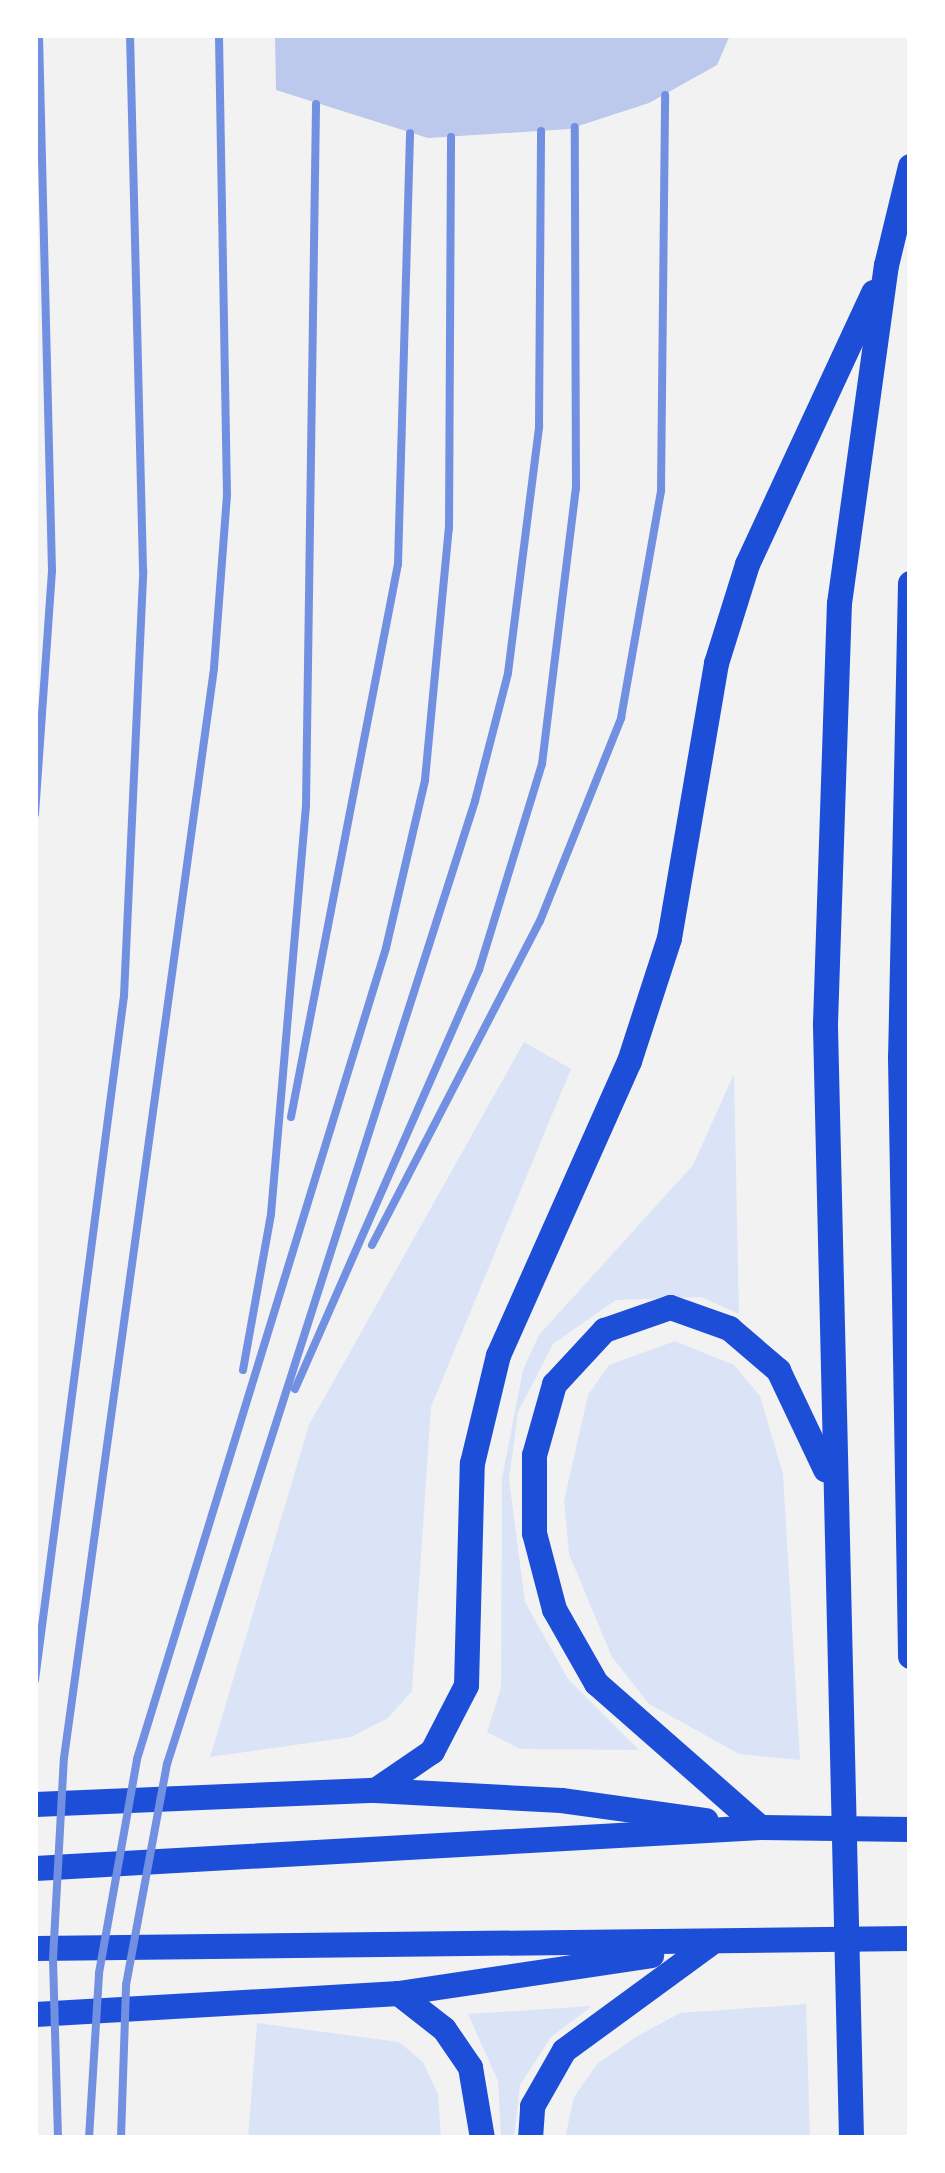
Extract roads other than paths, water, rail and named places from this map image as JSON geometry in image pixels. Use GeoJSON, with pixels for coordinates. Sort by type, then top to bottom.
{"type":"FeatureCollection","features":[{"type":"Feature","properties":{"kind":"main road"},"geometry":{"type":"LineString","coordinates":[[851,2138],[830,1480],[825,1023],[839,603],[886,265],[910,166]]}},
{"type":"Feature","properties":{"kind":"main road"},"geometry":{"type":"LineString","coordinates":[[375,1790],[432,1751],[466,1685],[472,1463],[498,1355],[629,1060],[669,938],[716,663],[746,564],[886,265]]}},
{"type":"Feature","properties":{"kind":"main road"},"geometry":{"type":"LineString","coordinates":[[910,584],[900,1056],[910,1656]]}},
{"type":"Feature","properties":{"kind":"main road"},"geometry":{"type":"LineString","coordinates":[[900,1056],[910,1088]]}},
{"type":"Feature","properties":{"kind":"main road"},"geometry":{"type":"LineString","coordinates":[[760,1827],[596,1684],[554,1610],[534,1532],[534,1456],[566,1371],[604,1330],[670,1306],[729,1328],[778,1370],[830,1480]]}},
{"type":"Feature","properties":{"kind":"main road"},"geometry":{"type":"LineString","coordinates":[[35,1804],[375,1790],[560,1800],[760,1827]]}},
{"type":"Feature","properties":{"kind":"main road"},"geometry":{"type":"LineString","coordinates":[[35,1868],[760,1827],[910,1829]]}},
{"type":"Feature","properties":{"kind":"main road"},"geometry":{"type":"LineString","coordinates":[[35,1948],[910,1938]]}},
{"type":"Feature","properties":{"kind":"main road"},"geometry":{"type":"LineString","coordinates":[[35,2014],[398,1993],[710,1943]]}},
{"type":"Feature","properties":{"kind":"main road"},"geometry":{"type":"LineString","coordinates":[[530,2138],[532,2106],[564,2050],[710,1943]]}},
{"type":"Feature","properties":{"kind":"main road"},"geometry":{"type":"LineString","coordinates":[[398,1993],[444,2029],[470,2067],[482,2138]]}},
{"type":"Feature","properties":{"kind":"railway"},"geometry":{"type":"LineString","coordinates":[[35,814],[52,571],[39,35]]}},
{"type":"Feature","properties":{"kind":"railway"},"geometry":{"type":"LineString","coordinates":[[35,1680],[124,996],[143,570],[130,35]]}},
{"type":"Feature","properties":{"kind":"railway"},"geometry":{"type":"LineString","coordinates":[[58,2138],[53,1959],[64,1758],[214,668],[227,495],[219,35]]}},
{"type":"Feature","properties":{"kind":"railway"},"geometry":{"type":"LineString","coordinates":[[372,1245],[540,921],[621,718],[661,490],[665,95]]}},
{"type":"Feature","properties":{"kind":"railway"},"geometry":{"type":"LineString","coordinates":[[243,1370],[271,1214],[306,805],[316,104]]}},
{"type":"Feature","properties":{"kind":"railway"},"geometry":{"type":"LineString","coordinates":[[295,1389],[479,970],[542,764],[576,489],[575,127]]}},
{"type":"Feature","properties":{"kind":"railway"},"geometry":{"type":"LineString","coordinates":[[121,2138],[126,1985],[167,1764],[475,801],[508,673],[539,426],[541,131]]}},
{"type":"Feature","properties":{"kind":"railway"},"geometry":{"type":"LineString","coordinates":[[291,1117],[398,564],[410,133]]}},
{"type":"Feature","properties":{"kind":"railway"},"geometry":{"type":"LineString","coordinates":[[89,2138],[99,1973],[137,1759],[386,948],[425,780],[449,528],[451,137]]}}]}
